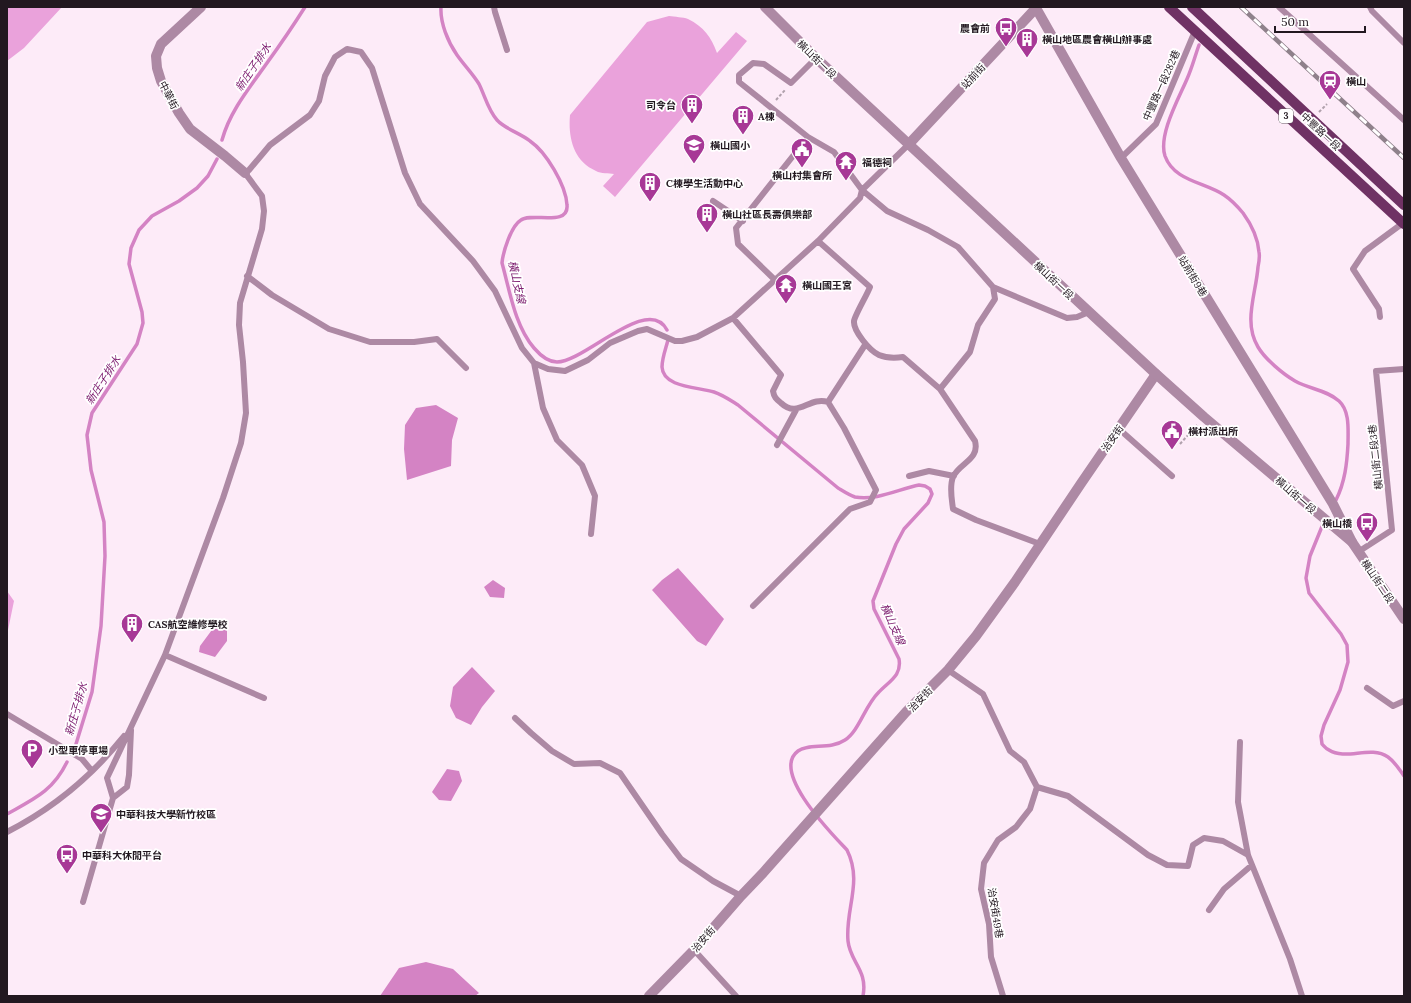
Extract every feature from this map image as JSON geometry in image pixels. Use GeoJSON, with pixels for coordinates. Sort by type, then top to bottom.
{"type":"FeatureCollection","features":[{"type":"Feature","properties":{"kind":"main road","name":"中豐路一段"},"geometry":{"type":"LineString","coordinates":[[1169,7],[1403,224]]}},
{"type":"Feature","properties":{"kind":"main road","name":"中豐路一段"},"geometry":{"type":"LineString","coordinates":[[1192,7],[1404,205]]}},
{"type":"Feature","properties":{"kind":"street","name":"中華街"},"geometry":{"type":"LineString","coordinates":[[202,7],[161,44],[156,56],[157,68],[161,81],[179,114],[190,129],[244,173]]}},
{"type":"Feature","properties":{"kind":"street","name":"橫山街一段"},"geometry":{"type":"LineString","coordinates":[[766,7],[816,58],[908,145],[1156,374],[1204,417],[1352,542]]}},
{"type":"Feature","properties":{"kind":"street","name":"站前街"},"geometry":{"type":"LineString","coordinates":[[908,145],[1037,8]]}},
{"type":"Feature","properties":{"kind":"street","name":"站前街9巷"},"geometry":{"type":"LineString","coordinates":[[1037,8],[1121,158],[1333,504],[1352,542]]}},
{"type":"Feature","properties":{"kind":"street","name":"治安街"},"geometry":{"type":"LineString","coordinates":[[649,996],[694,950],[906,712],[948,670],[976,636],[1015,582],[1156,374]]}},
{"type":"Feature","properties":{"kind":"street","name":"橫山街二段"},"geometry":{"type":"LineString","coordinates":[[1352,542],[1404,620]]}},
{"type":"Feature","properties":{"kind":"lane"},"geometry":{"type":"LineString","coordinates":[[494,7],[507,50]]}},
{"type":"Feature","properties":{"kind":"lane"},"geometry":{"type":"LineString","coordinates":[[1279,7],[1404,120]]}},
{"type":"Feature","properties":{"kind":"lane"},"geometry":{"type":"LineString","coordinates":[[1371,9],[1404,44]]}},
{"type":"Feature","properties":{"kind":"lane","name":"中豐路一段282巷"},"geometry":{"type":"LineString","coordinates":[[1121,158],[1156,124],[1195,31]]}},
{"type":"Feature","properties":{"kind":"lane"},"geometry":{"type":"LineString","coordinates":[[83,902],[113,798],[107,778],[165,654],[223,498],[241,443],[246,413],[239,325],[240,302],[262,229],[264,211],[262,196],[244,173],[249,170],[270,145],[310,115],[319,101],[325,76],[335,57],[347,48],[361,52],[372,68],[404,173],[420,204],[473,261],[495,291],[522,348],[534,362],[548,369],[565,371],[588,360],[610,343],[638,331],[647,329],[675,341],[682,341],[697,337],[733,318],[818,241],[860,198],[862,190],[908,145]]}},
{"type":"Feature","properties":{"kind":"lane"},"geometry":{"type":"LineString","coordinates":[[816,58],[791,83],[764,64],[753,63],[739,75],[739,82],[808,137],[834,152],[862,190],[887,211],[928,230],[958,247],[993,287],[1067,318],[1077,317],[1089,312]]}},
{"type":"Feature","properties":{"kind":"lane"},"geometry":{"type":"LineString","coordinates":[[775,280],[738,244],[736,228],[808,137]]}},
{"type":"Feature","properties":{"kind":"lane"},"geometry":{"type":"LineString","coordinates":[[713,201],[742,221]]}},
{"type":"Feature","properties":{"kind":"lane"},"geometry":{"type":"LineString","coordinates":[[1380,317],[1379,308],[1353,269],[1365,251],[1403,224]]}},
{"type":"Feature","properties":{"kind":"lane"},"geometry":{"type":"LineString","coordinates":[[818,241],[870,287],[854,321],[856,329],[866,344],[879,355],[895,358],[904,356],[940,389],[975,441],[977,448],[974,454],[954,476],[952,482],[951,489],[953,509],[976,520],[1040,544]]}},
{"type":"Feature","properties":{"kind":"lane"},"geometry":{"type":"LineString","coordinates":[[248,276],[272,295],[329,329],[370,342],[414,342],[437,339],[466,368]]}},
{"type":"Feature","properties":{"kind":"lane"},"geometry":{"type":"LineString","coordinates":[[940,389],[970,352],[978,325],[995,299],[993,287]]}},
{"type":"Feature","properties":{"kind":"lane"},"geometry":{"type":"LineString","coordinates":[[733,318],[781,375],[773,391],[774,398],[785,407],[796,410],[822,400],[828,402],[844,428],[876,490],[870,502],[850,509],[753,606]]}},
{"type":"Feature","properties":{"kind":"lane"},"geometry":{"type":"LineString","coordinates":[[828,402],[866,344]]}},
{"type":"Feature","properties":{"kind":"lane"},"geometry":{"type":"LineString","coordinates":[[534,362],[543,408],[557,440],[582,465],[596,496],[592,534]]}},
{"type":"Feature","properties":{"kind":"lane","name":"橫山街二段3巷"},"geometry":{"type":"LineString","coordinates":[[1358,552],[1392,530],[1376,371],[1404,369]]}},
{"type":"Feature","properties":{"kind":"lane"},"geometry":{"type":"LineString","coordinates":[[777,445],[796,410]]}},
{"type":"Feature","properties":{"kind":"lane"},"geometry":{"type":"LineString","coordinates":[[1118,429],[1172,476]]}},
{"type":"Feature","properties":{"kind":"lane"},"geometry":{"type":"LineString","coordinates":[[909,476],[929,471],[954,476]]}},
{"type":"Feature","properties":{"kind":"lane"},"geometry":{"type":"LineString","coordinates":[[165,654],[264,698]]}},
{"type":"Feature","properties":{"kind":"lane"},"geometry":{"type":"LineString","coordinates":[[948,670],[983,694],[1010,751],[1024,762],[1037,788],[1068,796],[1148,855],[1167,865],[1188,866],[1193,845],[1204,838],[1223,841],[1248,855]]}},
{"type":"Feature","properties":{"kind":"lane"},"geometry":{"type":"LineString","coordinates":[[1367,688],[1393,706],[1404,701]]}},
{"type":"Feature","properties":{"kind":"lane"},"geometry":{"type":"LineString","coordinates":[[7,714],[82,759],[92,771]]}},
{"type":"Feature","properties":{"kind":"lane"},"geometry":{"type":"LineString","coordinates":[[515,718],[552,751],[574,764],[600,763],[620,773],[681,859],[741,896]]}},
{"type":"Feature","properties":{"kind":"lane"},"geometry":{"type":"LineString","coordinates":[[7,832],[53,804],[92,771],[107,757],[131,727]]}},
{"type":"Feature","properties":{"kind":"lane"},"geometry":{"type":"LineString","coordinates":[[113,798],[127,787],[131,727]]}},
{"type":"Feature","properties":{"kind":"lane"},"geometry":{"type":"LineString","coordinates":[[1240,742],[1238,802],[1248,855],[1290,958],[1302,996]]}},
{"type":"Feature","properties":{"kind":"lane","name":"治安街49巷"},"geometry":{"type":"LineString","coordinates":[[1003,996],[991,957],[989,924],[981,889],[984,863],[998,840],[1016,827],[1030,809],[1037,788]]}},
{"type":"Feature","properties":{"kind":"lane"},"geometry":{"type":"LineString","coordinates":[[1209,910],[1224,889],[1252,865]]}},
{"type":"Feature","properties":{"kind":"lane"},"geometry":{"type":"LineString","coordinates":[[694,950],[736,996]]}},
{"type":"Feature","properties":{"kind":"path"},"geometry":{"type":"LineString","coordinates":[[770,107],[791,83]]}},
{"type":"Feature","properties":{"kind":"path"},"geometry":{"type":"LineString","coordinates":[[1180,444],[1204,417]]}},
{"type":"Feature","properties":{"kind":"shaded area"},"geometry":{"type":"Polygon","coordinates":[[[7,7],[62,7],[24,48],[7,61],[7,7]]]}},
{"type":"Feature","properties":{"kind":"shaded area"},"geometry":{"type":"Polygon","coordinates":[[[669,16],[686,18],[698,25],[709,37],[717,53],[736,32],[747,41],[615,197],[603,186],[614,174],[598,172],[588,167],[577,155],[571,140],[570,115],[647,22],[669,16]]]}},
{"type":"Feature","properties":{"kind":"shaded area"},"geometry":{"type":"Polygon","coordinates":[[[436,405],[458,418],[452,440],[451,466],[407,480],[404,449],[405,425],[416,408],[436,405]]]}},
{"type":"Feature","properties":{"kind":"shaded area"},"geometry":{"type":"Polygon","coordinates":[[[678,568],[724,619],[706,646],[697,641],[652,590],[678,568]]]}},
{"type":"Feature","properties":{"kind":"shaded area"},"geometry":{"type":"Polygon","coordinates":[[[493,580],[505,588],[504,598],[490,597],[484,587],[493,580]]]}},
{"type":"Feature","properties":{"kind":"shaded area"},"geometry":{"type":"Polygon","coordinates":[[[7,591],[14,601],[7,635],[7,591]]]}},
{"type":"Feature","properties":{"kind":"shaded area"},"geometry":{"type":"Polygon","coordinates":[[[220,619],[227,627],[227,641],[215,657],[199,652],[200,646],[220,619]]]}},
{"type":"Feature","properties":{"kind":"shaded area"},"geometry":{"type":"Polygon","coordinates":[[[472,667],[495,691],[482,707],[471,725],[456,718],[450,706],[453,687],[472,667]]]}},
{"type":"Feature","properties":{"kind":"shaded area"},"geometry":{"type":"Polygon","coordinates":[[[447,769],[459,771],[462,781],[451,801],[439,800],[432,792],[447,769]]]}},
{"type":"Feature","properties":{"kind":"shaded area"},"geometry":{"type":"Polygon","coordinates":[[[426,962],[453,969],[479,993],[475,996],[380,996],[399,968],[426,962]]]}},
{"type":"Feature","properties":{"kind":"waterway","name":"新庄子排水"},"geometry":{"type":"LineString","coordinates":[[222,140],[235,109],[305,7]]}},
{"type":"Feature","properties":{"kind":"waterway","name":"橫山支線"},"geometry":{"type":"LineString","coordinates":[[441,7],[445,32],[457,55],[479,84],[494,116],[504,126],[536,146],[554,170],[566,197],[566,212],[562,216],[549,218],[526,218],[517,223],[511,233],[504,252],[502,263],[518,319],[527,339],[542,356],[551,361],[557,362],[569,359],[583,352],[631,324],[646,320],[658,321],[667,330]]}},
{"type":"Feature","properties":{"kind":"waterway"},"geometry":{"type":"LineString","coordinates":[[1199,45],[1189,75],[1170,117],[1164,138],[1165,156],[1169,164],[1182,176],[1216,191],[1229,199],[1243,213],[1256,237],[1259,256],[1252,308],[1251,328],[1261,352],[1290,378],[1300,384],[1329,394],[1343,405],[1347,415],[1348,427],[1347,458],[1345,472],[1336,500]]}},
{"type":"Feature","properties":{"kind":"waterway","name":"新庄子排水"},"geometry":{"type":"LineString","coordinates":[[76,744],[92,692],[101,626],[105,556],[104,522],[91,470],[87,435],[92,413],[137,344],[143,323],[142,312],[129,264],[131,248],[139,230],[152,216],[179,201],[197,188],[208,176],[217,159]]}},
{"type":"Feature","properties":{"kind":"waterway","name":"橫山支線"},"geometry":{"type":"LineString","coordinates":[[668,340],[662,367],[664,374],[668,379],[683,386],[717,393],[738,405],[844,492],[855,497],[863,498],[879,496],[919,485],[930,489],[932,494],[928,503],[904,529],[896,544],[873,601],[874,609],[899,659],[899,670],[897,674],[873,698],[850,736],[833,745],[808,747],[798,751],[791,761],[792,773],[798,788],[807,803],[818,818],[847,850],[852,862],[854,884],[849,918],[848,941],[849,948],[863,979],[863,996]]}},
{"type":"Feature","properties":{"kind":"waterway"},"geometry":{"type":"LineString","coordinates":[[1323,524],[1310,556],[1306,578],[1309,593],[1341,634],[1347,645],[1348,662],[1340,690],[1324,725],[1321,736],[1322,744],[1327,749],[1336,753],[1350,754],[1374,752],[1381,754],[1393,761],[1404,776]]}},
{"type":"Feature","properties":{"kind":"waterway","name":"新庄子排水"},"geometry":{"type":"LineString","coordinates":[[7,814],[34,799],[49,787],[62,772],[67,762]]}},
{"type":"Feature","properties":{"kind":"railway"},"geometry":{"type":"LineString","coordinates":[[1241,7],[1404,158]]}},
{"type":"Feature","properties":{"kind":"place","name":"農會前"},"geometry":{"type":"Point","coordinates":[1006,48]}},
{"type":"Feature","properties":{"kind":"place","name":"橫山地區農會橫山辦事處"},"geometry":{"type":"Point","coordinates":[1027,58]}},
{"type":"Feature","properties":{"kind":"place","name":"橫山"},"geometry":{"type":"Point","coordinates":[1330,100]}},
{"type":"Feature","properties":{"kind":"place","name":"司令台"},"geometry":{"type":"Point","coordinates":[692,124]}},
{"type":"Feature","properties":{"kind":"place","name":"A棟"},"geometry":{"type":"Point","coordinates":[743,136]}},
{"type":"Feature","properties":{"kind":"place","name":"橫山國小"},"geometry":{"type":"Point","coordinates":[694,164]}},
{"type":"Feature","properties":{"kind":"place","name":"橫山村集會所"},"geometry":{"type":"Point","coordinates":[802,168]}},
{"type":"Feature","properties":{"kind":"place","name":"福德祠"},"geometry":{"type":"Point","coordinates":[846,182]}},
{"type":"Feature","properties":{"kind":"place","name":"C棟學生活動中心"},"geometry":{"type":"Point","coordinates":[650,202]}},
{"type":"Feature","properties":{"kind":"place","name":"橫山社區長壽俱樂部"},"geometry":{"type":"Point","coordinates":[707,234]}},
{"type":"Feature","properties":{"kind":"place","name":"橫山國王宮"},"geometry":{"type":"Point","coordinates":[786,304]}},
{"type":"Feature","properties":{"kind":"place","name":"橫村派出所"},"geometry":{"type":"Point","coordinates":[1172,450]}},
{"type":"Feature","properties":{"kind":"place","name":"橫山橋"},"geometry":{"type":"Point","coordinates":[1367,542]}},
{"type":"Feature","properties":{"kind":"place","name":"CAS航空維修學校"},"geometry":{"type":"Point","coordinates":[132,644]}},
{"type":"Feature","properties":{"kind":"place","name":"小型車停車場"},"geometry":{"type":"Point","coordinates":[32,770]}},
{"type":"Feature","properties":{"kind":"place","name":"中華科技大學新竹校區"},"geometry":{"type":"Point","coordinates":[101,834]}},
{"type":"Feature","properties":{"kind":"place","name":"中華科大休閒平台"},"geometry":{"type":"Point","coordinates":[67,874]}}]}
